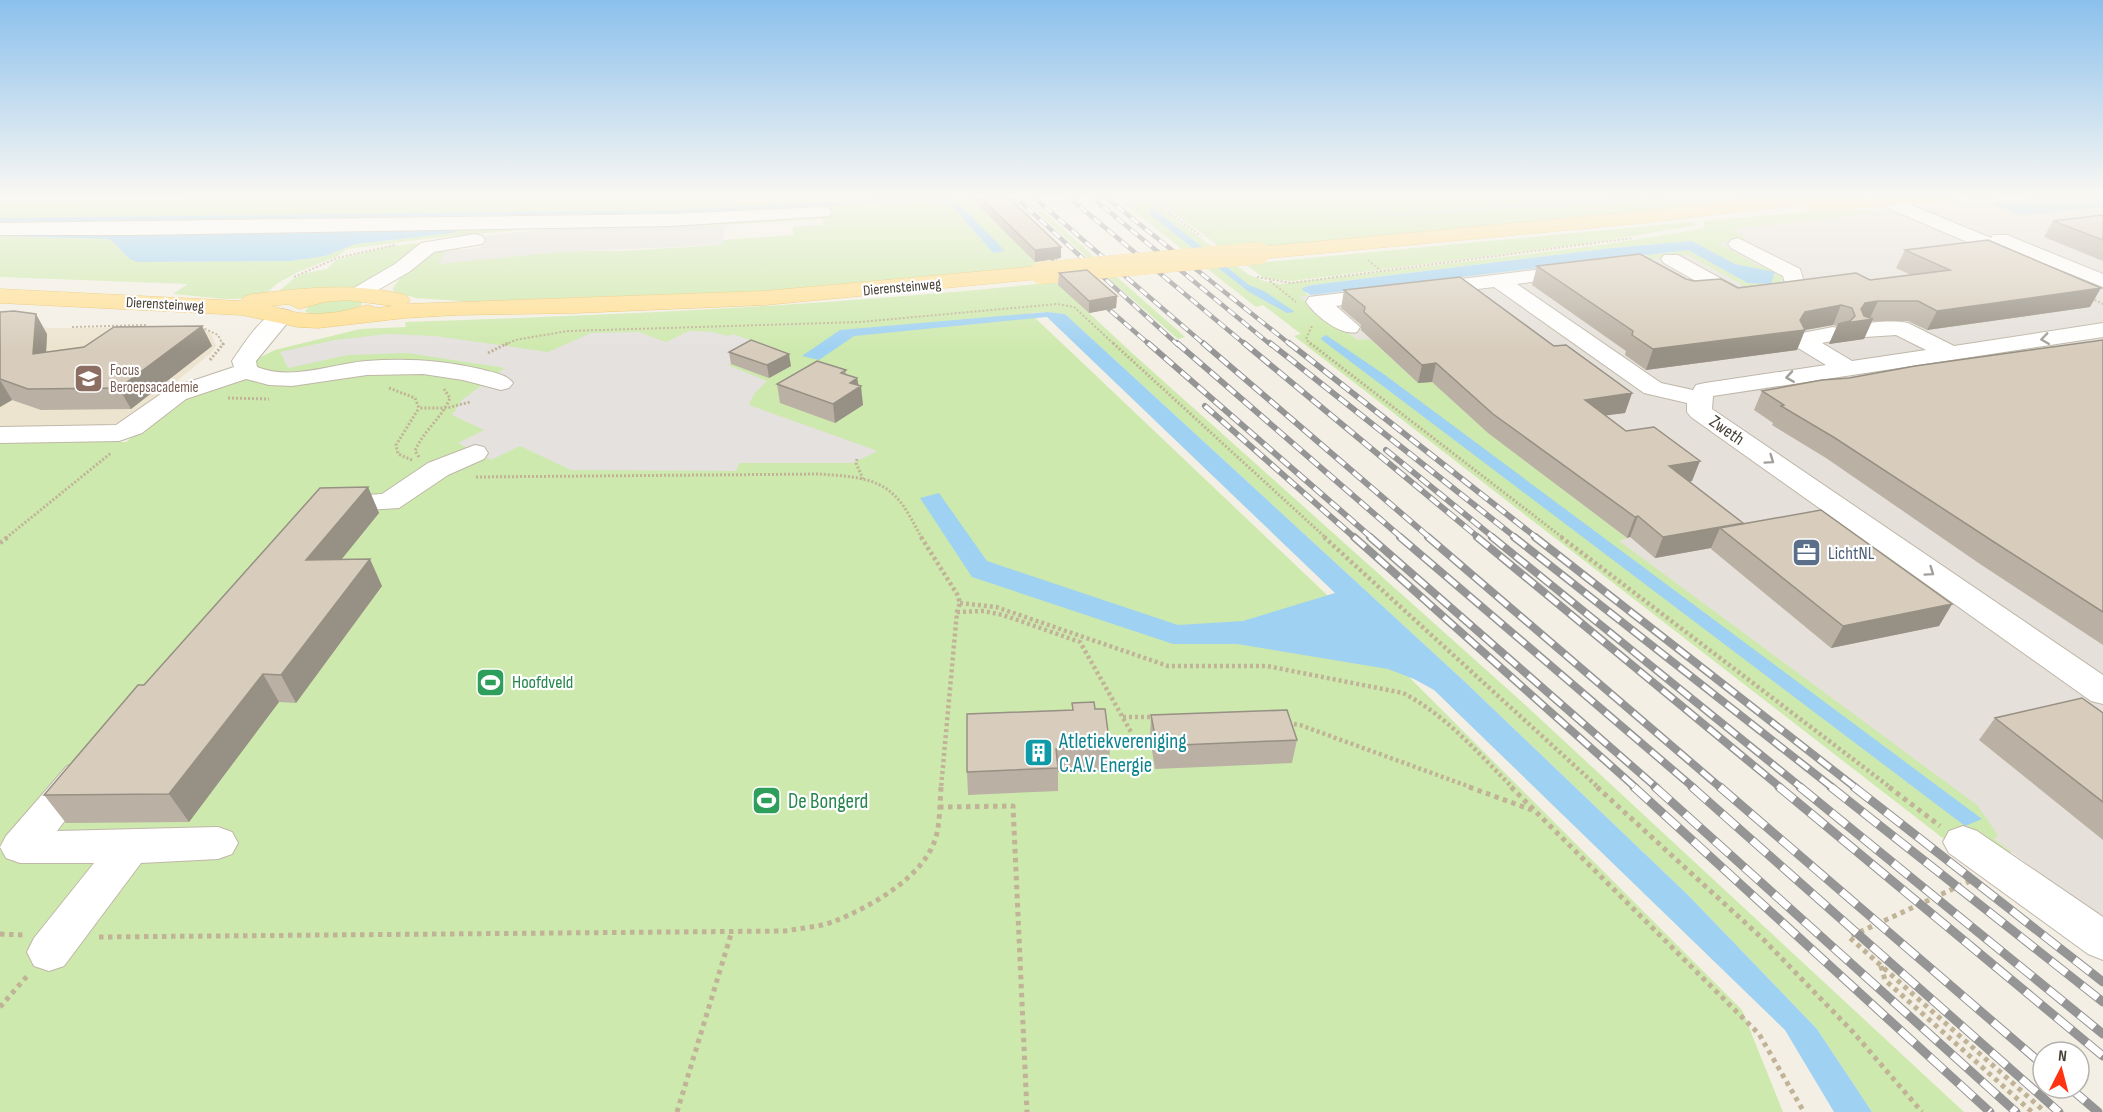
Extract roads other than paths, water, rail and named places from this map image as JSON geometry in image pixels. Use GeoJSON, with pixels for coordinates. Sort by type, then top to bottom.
{"type":"FeatureCollection","features":[{"type":"Feature","properties":{"kind":"main road","name":"Dierensteinweg"},"geometry":{"type":"LineString","coordinates":[[0,296],[242,308],[266,310],[307,321],[456,308],[575,306],[765,298],[1324,247]]}},
{"type":"Feature","properties":{"kind":"main road","name":"Dierensteinweg"},"geometry":{"type":"LineString","coordinates":[[0,284],[228,301],[359,292],[420,304],[456,308]]}},
{"type":"Feature","properties":{"kind":"main road"},"geometry":{"type":"LineString","coordinates":[[282,316],[284,310],[294,304],[320,294]]}},
{"type":"Feature","properties":{"kind":"main road"},"geometry":{"type":"LineString","coordinates":[[349,319],[380,307],[386,302],[386,297]]}},
{"type":"Feature","properties":{"kind":"street"},"geometry":{"type":"LineString","coordinates":[[359,292],[402,268],[429,247]]}},
{"type":"Feature","properties":{"kind":"street"},"geometry":{"type":"LineString","coordinates":[[1671,259],[1735,295],[1796,288],[1793,273],[1743,247]]}},
{"type":"Feature","properties":{"kind":"street"},"geometry":{"type":"LineString","coordinates":[[1954,250],[1972,247]]}},
{"type":"Feature","properties":{"kind":"street"},"geometry":{"type":"LineString","coordinates":[[2017,247],[2103,290]]}},
{"type":"Feature","properties":{"kind":"street"},"geometry":{"type":"LineString","coordinates":[[2019,247],[2103,281]]}},
{"type":"Feature","properties":{"kind":"street"},"geometry":{"type":"LineString","coordinates":[[386,297],[386,289],[402,268]]}},
{"type":"Feature","properties":{"kind":"street"},"geometry":{"type":"LineString","coordinates":[[1348,327],[1317,302],[1592,269]]}},
{"type":"Feature","properties":{"kind":"street"},"geometry":{"type":"LineString","coordinates":[[1499,280],[1653,388],[1699,399]]}},
{"type":"Feature","properties":{"kind":"street"},"geometry":{"type":"LineString","coordinates":[[1687,292],[1723,288]]}},
{"type":"Feature","properties":{"kind":"street"},"geometry":{"type":"LineString","coordinates":[[249,361],[282,316]]}},
{"type":"Feature","properties":{"kind":"street"},"geometry":{"type":"LineString","coordinates":[[0,435],[99,435],[118,433],[132,428],[166,400],[182,392],[214,382],[307,321]]}},
{"type":"Feature","properties":{"kind":"street"},"geometry":{"type":"LineString","coordinates":[[1865,330],[1882,327],[1900,328],[1951,353]]}},
{"type":"Feature","properties":{"kind":"street","name":"Zweth"},"geometry":{"type":"LineString","coordinates":[[2103,330],[1705,390],[1699,399],[1700,412],[2103,692]]}},
{"type":"Feature","properties":{"kind":"street"},"geometry":{"type":"LineString","coordinates":[[1833,334],[1805,339],[1806,344],[1848,368]]}},
{"type":"Feature","properties":{"kind":"street"},"geometry":{"type":"LineString","coordinates":[[249,361],[258,377],[282,380],[351,370],[417,366],[486,378],[501,383]]}},
{"type":"Feature","properties":{"kind":"street"},"geometry":{"type":"LineString","coordinates":[[308,522],[323,504],[389,502],[430,465],[475,453]]}},
{"type":"Feature","properties":{"kind":"street"},"geometry":{"type":"LineString","coordinates":[[99,753],[20,847],[130,847],[218,843]]}},
{"type":"Feature","properties":{"kind":"street"},"geometry":{"type":"LineString","coordinates":[[1963,842],[2099,933]]}},
{"type":"Feature","properties":{"kind":"street"},"geometry":{"type":"LineString","coordinates":[[49,952],[130,847]]}},
{"type":"Feature","properties":{"kind":"water"},"geometry":{"type":"Polygon","coordinates":[[[118,247],[349,247],[325,256],[291,261],[138,262],[129,258],[118,247]]]}},
{"type":"Feature","properties":{"kind":"water"},"geometry":{"type":"Polygon","coordinates":[[[988,247],[1001,247],[1005,251],[993,253],[988,247]]]}},
{"type":"Feature","properties":{"kind":"water"},"geometry":{"type":"Polygon","coordinates":[[[1191,247],[1202,247],[1249,285],[1264,291],[1295,312],[1287,313],[1249,292],[1191,247]]]}},
{"type":"Feature","properties":{"kind":"water"},"geometry":{"type":"Polygon","coordinates":[[[1703,247],[1735,264],[1775,272],[1771,284],[1748,283],[1688,250],[1311,295],[1302,290],[1312,285],[1612,248],[1703,247]]]}},
{"type":"Feature","properties":{"kind":"water"},"geometry":{"type":"Polygon","coordinates":[[[1048,312],[1065,314],[1463,680],[1688,895],[1817,1029],[1872,1112],[1834,1112],[1785,1030],[1434,690],[1388,669],[1237,644],[1173,644],[972,577],[920,498],[939,493],[987,561],[1178,625],[1243,621],[1335,593],[1047,317],[854,336],[819,360],[802,356],[840,330],[1048,312]]]}},
{"type":"Feature","properties":{"kind":"water"},"geometry":{"type":"Polygon","coordinates":[[[1326,335],[1385,375],[1982,819],[1965,826],[1322,340],[1321,338],[1326,335]]]}},
{"type":"Feature","properties":{"kind":"railway"},"geometry":{"type":"LineString","coordinates":[[1070,247],[1178,345]]}},
{"type":"Feature","properties":{"kind":"railway"},"geometry":{"type":"LineString","coordinates":[[1091,247],[1205,345]]}},
{"type":"Feature","properties":{"kind":"railway"},"geometry":{"type":"LineString","coordinates":[[1128,247],[1246,345]]}},
{"type":"Feature","properties":{"kind":"railway"},"geometry":{"type":"LineString","coordinates":[[1152,247],[1271,345]]}},
{"type":"Feature","properties":{"kind":"railway"},"geometry":{"type":"LineString","coordinates":[[1168,247],[1291,345]]}},
{"type":"Feature","properties":{"kind":"railway"},"geometry":{"type":"LineString","coordinates":[[1041,248],[1079,283]]}},
{"type":"Feature","properties":{"kind":"railway"},"geometry":{"type":"LineString","coordinates":[[1097,299],[1150,345]]}},
{"type":"Feature","properties":{"kind":"railway"},"geometry":{"type":"LineString","coordinates":[[1148,343],[1372,538]]}},
{"type":"Feature","properties":{"kind":"railway"},"geometry":{"type":"LineString","coordinates":[[1177,343],[1402,538]]}},
{"type":"Feature","properties":{"kind":"railway"},"geometry":{"type":"LineString","coordinates":[[1203,343],[1430,538]]}},
{"type":"Feature","properties":{"kind":"railway"},"geometry":{"type":"LineString","coordinates":[[1244,343],[1479,538]]}},
{"type":"Feature","properties":{"kind":"railway"},"geometry":{"type":"LineString","coordinates":[[1270,343],[1516,538]]}},
{"type":"Feature","properties":{"kind":"railway"},"geometry":{"type":"LineString","coordinates":[[1289,343],[1537,538]]}},
{"type":"Feature","properties":{"kind":"railway"},"geometry":{"type":"LineString","coordinates":[[1205,406],[1355,538]]}},
{"type":"Feature","properties":{"kind":"railway"},"geometry":{"type":"LineString","coordinates":[[1386,450],[1494,538]]}},
{"type":"Feature","properties":{"kind":"railway"},"geometry":{"type":"LineString","coordinates":[[1354,537],[1636,788]]}},
{"type":"Feature","properties":{"kind":"railway"},"geometry":{"type":"LineString","coordinates":[[1370,537],[1657,788]]}},
{"type":"Feature","properties":{"kind":"railway"},"geometry":{"type":"LineString","coordinates":[[1400,537],[1694,788]]}},
{"type":"Feature","properties":{"kind":"railway"},"geometry":{"type":"LineString","coordinates":[[1428,537],[1721,788]]}},
{"type":"Feature","properties":{"kind":"railway"},"geometry":{"type":"LineString","coordinates":[[1477,537],[1781,788]]}},
{"type":"Feature","properties":{"kind":"railway"},"geometry":{"type":"LineString","coordinates":[[1492,537],[1802,788]]}},
{"type":"Feature","properties":{"kind":"railway"},"geometry":{"type":"LineString","coordinates":[[1514,537],[1833,788]]}},
{"type":"Feature","properties":{"kind":"railway"},"geometry":{"type":"LineString","coordinates":[[1535,537],[1856,788]]}},
{"type":"Feature","properties":{"kind":"railway"},"geometry":{"type":"LineString","coordinates":[[1634,787],[1990,1112]]}},
{"type":"Feature","properties":{"kind":"railway"},"geometry":{"type":"LineString","coordinates":[[1655,787],[2016,1112]]}},
{"type":"Feature","properties":{"kind":"railway"},"geometry":{"type":"LineString","coordinates":[[1692,787],[2059,1112]]}},
{"type":"Feature","properties":{"kind":"railway"},"geometry":{"type":"LineString","coordinates":[[1720,787],[2031,1055]]}},
{"type":"Feature","properties":{"kind":"railway"},"geometry":{"type":"LineString","coordinates":[[1779,787],[2103,1056]]}},
{"type":"Feature","properties":{"kind":"railway"},"geometry":{"type":"LineString","coordinates":[[1800,787],[2103,1034]]}},
{"type":"Feature","properties":{"kind":"railway"},"geometry":{"type":"LineString","coordinates":[[1831,787],[2103,1002]]}},
{"type":"Feature","properties":{"kind":"railway"},"geometry":{"type":"LineString","coordinates":[[1854,787],[2103,982]]}},
{"type":"Feature","properties":{"kind":"railway"},"geometry":{"type":"LineString","coordinates":[[2084,1100],[2098,1112]]}},
{"type":"Feature","properties":{"kind":"place","name":"Focus Beroepsacademie"},"geometry":{"type":"Point","coordinates":[89,379]}},
{"type":"Feature","properties":{"kind":"place","name":"LichtNL"},"geometry":{"type":"Point","coordinates":[1807,553]}},
{"type":"Feature","properties":{"kind":"place","name":"Hoofdveld"},"geometry":{"type":"Point","coordinates":[491,682]}},
{"type":"Feature","properties":{"kind":"place","name":"Atletiekvereniging C.A.V. Energie"},"geometry":{"type":"Point","coordinates":[1038,753]}},
{"type":"Feature","properties":{"kind":"place","name":"De Bongerd"},"geometry":{"type":"Point","coordinates":[767,801]}}]}
